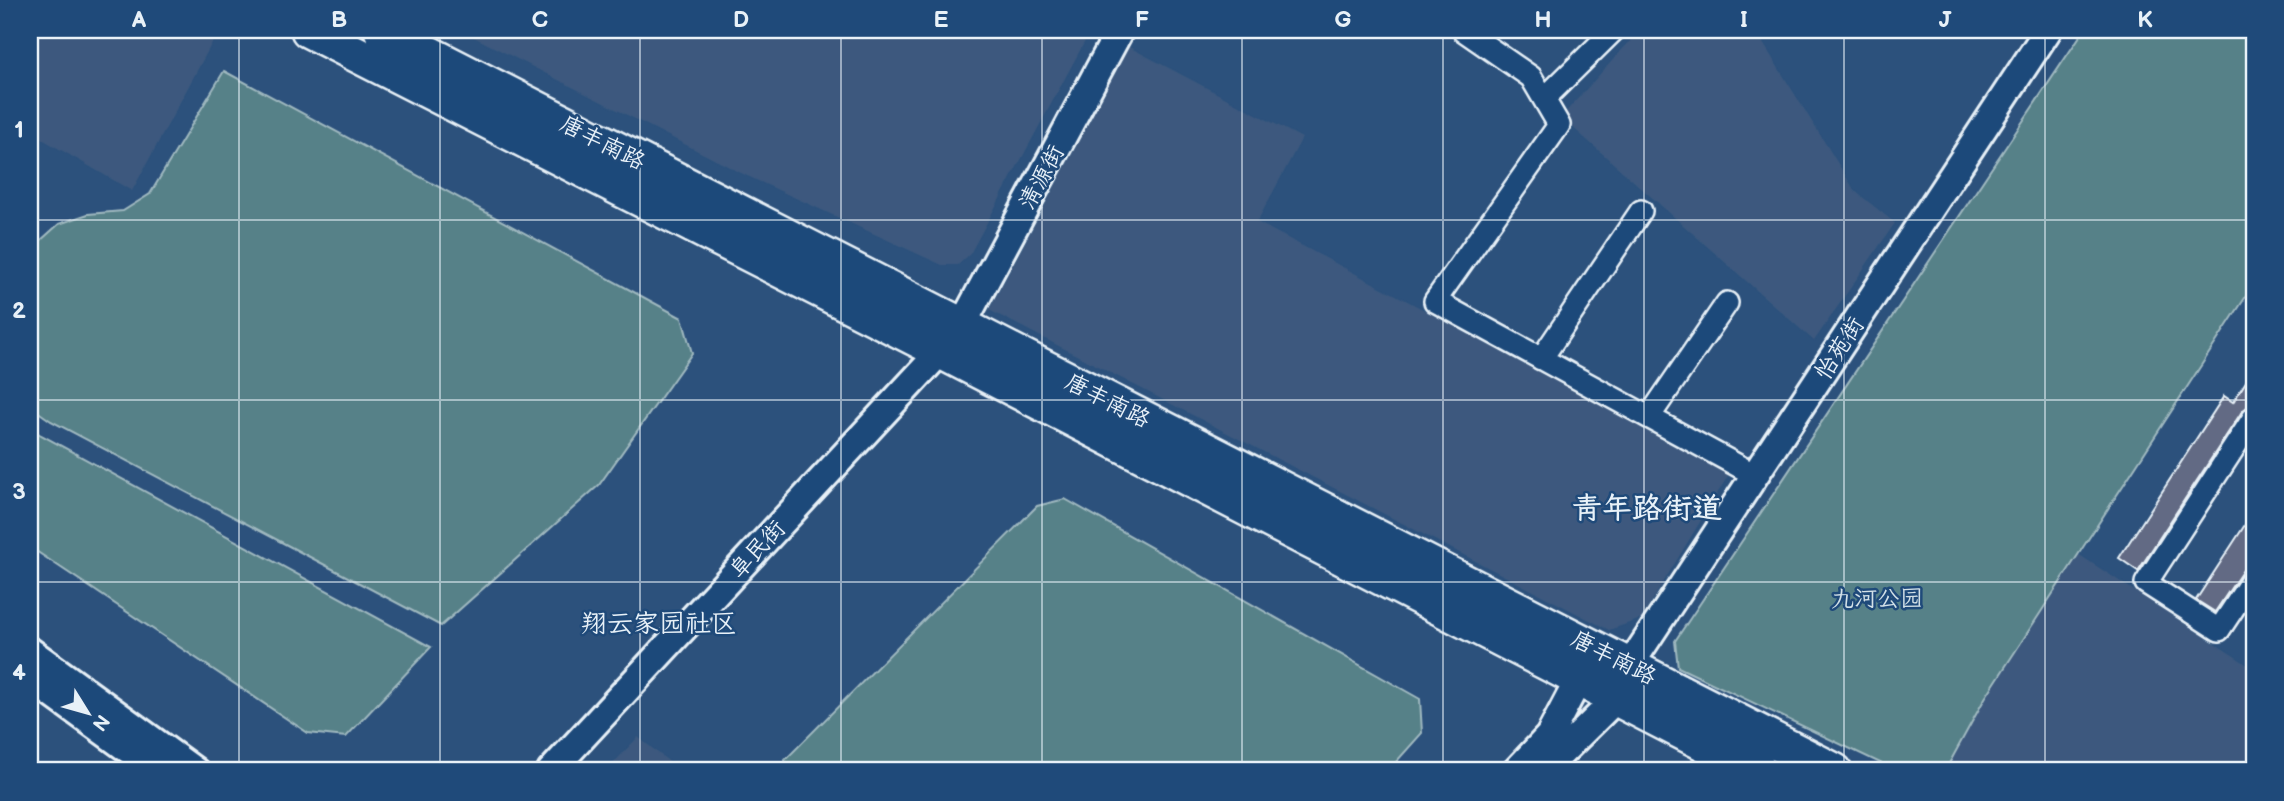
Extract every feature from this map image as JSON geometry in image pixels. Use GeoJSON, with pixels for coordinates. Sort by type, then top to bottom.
{"type":"FeatureCollection","features":[{"type":"Feature","properties":{"kind":"main road","name":"唐丰南路"},"geometry":{"type":"LineString","coordinates":[[309,30],[1630,665],[1834,771]]}},
{"type":"Feature","properties":{"kind":"main road","name":"唐丰南路"},"geometry":{"type":"LineString","coordinates":[[382,30],[1616,699],[1759,771]]}},
{"type":"Feature","properties":{"kind":"street","name":"清源街"},"geometry":{"type":"LineString","coordinates":[[952,338],[1120,30]]}},
{"type":"Feature","properties":{"kind":"street"},"geometry":{"type":"LineString","coordinates":[[1463,30],[1531,77],[1559,125],[1435,301],[1755,475]]}},
{"type":"Feature","properties":{"kind":"street"},"geometry":{"type":"LineString","coordinates":[[1544,99],[1614,30]]}},
{"type":"Feature","properties":{"kind":"street","name":"怡苑街"},"geometry":{"type":"LineString","coordinates":[[1630,665],[2048,30]]}},
{"type":"Feature","properties":{"kind":"street"},"geometry":{"type":"LineString","coordinates":[[1541,359],[1641,211]]}},
{"type":"Feature","properties":{"kind":"street"},"geometry":{"type":"LineString","coordinates":[[1649,417],[1727,303]]}},
{"type":"Feature","properties":{"kind":"street","name":"阜民街"},"geometry":{"type":"LineString","coordinates":[[551,771],[952,338]]}},
{"type":"Feature","properties":{"kind":"street"},"geometry":{"type":"LineString","coordinates":[[2254,417],[2146,583],[2219,630],[2254,577]]}},
{"type":"Feature","properties":{"kind":"street"},"geometry":{"type":"LineString","coordinates":[[30,651],[195,771]]}},
{"type":"Feature","properties":{"kind":"street"},"geometry":{"type":"LineString","coordinates":[[30,678],[158,771]]}},
{"type":"Feature","properties":{"kind":"street"},"geometry":{"type":"LineString","coordinates":[[1516,771],[1549,736],[1579,679]]}},
{"type":"Feature","properties":{"kind":"street"},"geometry":{"type":"LineString","coordinates":[[1543,771],[1616,699]]}},
{"type":"Feature","properties":{"kind":"shaded area"},"geometry":{"type":"Polygon","coordinates":[[[30,30],[219,30],[132,191],[30,132],[30,30]]]}},
{"type":"Feature","properties":{"kind":"shaded area"},"geometry":{"type":"Polygon","coordinates":[[[460,30],[1091,30],[970,254],[958,265],[942,265],[743,174],[460,30]]]}},
{"type":"Feature","properties":{"kind":"shaded area"},"geometry":{"type":"Polygon","coordinates":[[[1640,30],[1755,30],[1855,191],[1895,223],[1814,341],[1561,117],[1640,30]]]}},
{"type":"Feature","properties":{"kind":"shaded area"},"geometry":{"type":"Polygon","coordinates":[[[1129,47],[1302,138],[1257,222],[1731,471],[1641,619],[1609,630],[989,310],[1129,47]]]}},
{"type":"Feature","properties":{"kind":"shaded area"},"geometry":{"type":"Polygon","coordinates":[[[2078,554],[2254,669],[2254,771],[1945,771],[1985,698],[2078,554]]]}},
{"type":"Feature","properties":{"kind":"shaded area"},"geometry":{"type":"Polygon","coordinates":[[[638,737],[681,771],[606,771],[638,737]]]}},
{"type":"Feature","properties":{"kind":"green space","name":"九河公园"},"geometry":{"type":"Polygon","coordinates":[[[2084,30],[2254,30],[2254,284],[1985,698],[1945,771],[1897,771],[1678,667],[1675,641],[2084,30]]]}},
{"type":"Feature","properties":{"kind":"green space"},"geometry":{"type":"Polygon","coordinates":[[[224,71],[682,318],[692,353],[599,485],[441,626],[51,421],[30,406],[30,250],[59,224],[88,214],[123,211],[150,194],[224,71]]]}},
{"type":"Feature","properties":{"kind":"green space"},"geometry":{"type":"Polygon","coordinates":[[[30,428],[431,647],[346,737],[308,733],[30,547],[30,428]]]}},
{"type":"Feature","properties":{"kind":"green space"},"geometry":{"type":"Polygon","coordinates":[[[1065,499],[1420,699],[1422,733],[1388,771],[788,771],[785,760],[1037,506],[1065,499]]]}},
{"type":"Feature","properties":{"kind":"building"},"geometry":{"type":"Polygon","coordinates":[[[2254,369],[2254,404],[2243,410],[2138,571],[2119,558],[2224,396],[2233,402],[2254,369]]]}},
{"type":"Feature","properties":{"kind":"building"},"geometry":{"type":"Polygon","coordinates":[[[2254,511],[2254,564],[2243,570],[2215,612],[2196,600],[2254,511]]]}},
{"type":"Feature","properties":{"kind":"district","name":"青年路街道"},"geometry":{"type":"Point","coordinates":[1647,508]}},
{"type":"Feature","properties":{"kind":"district","name":"翔云家园社区"},"geometry":{"type":"Point","coordinates":[659,623]}}]}
